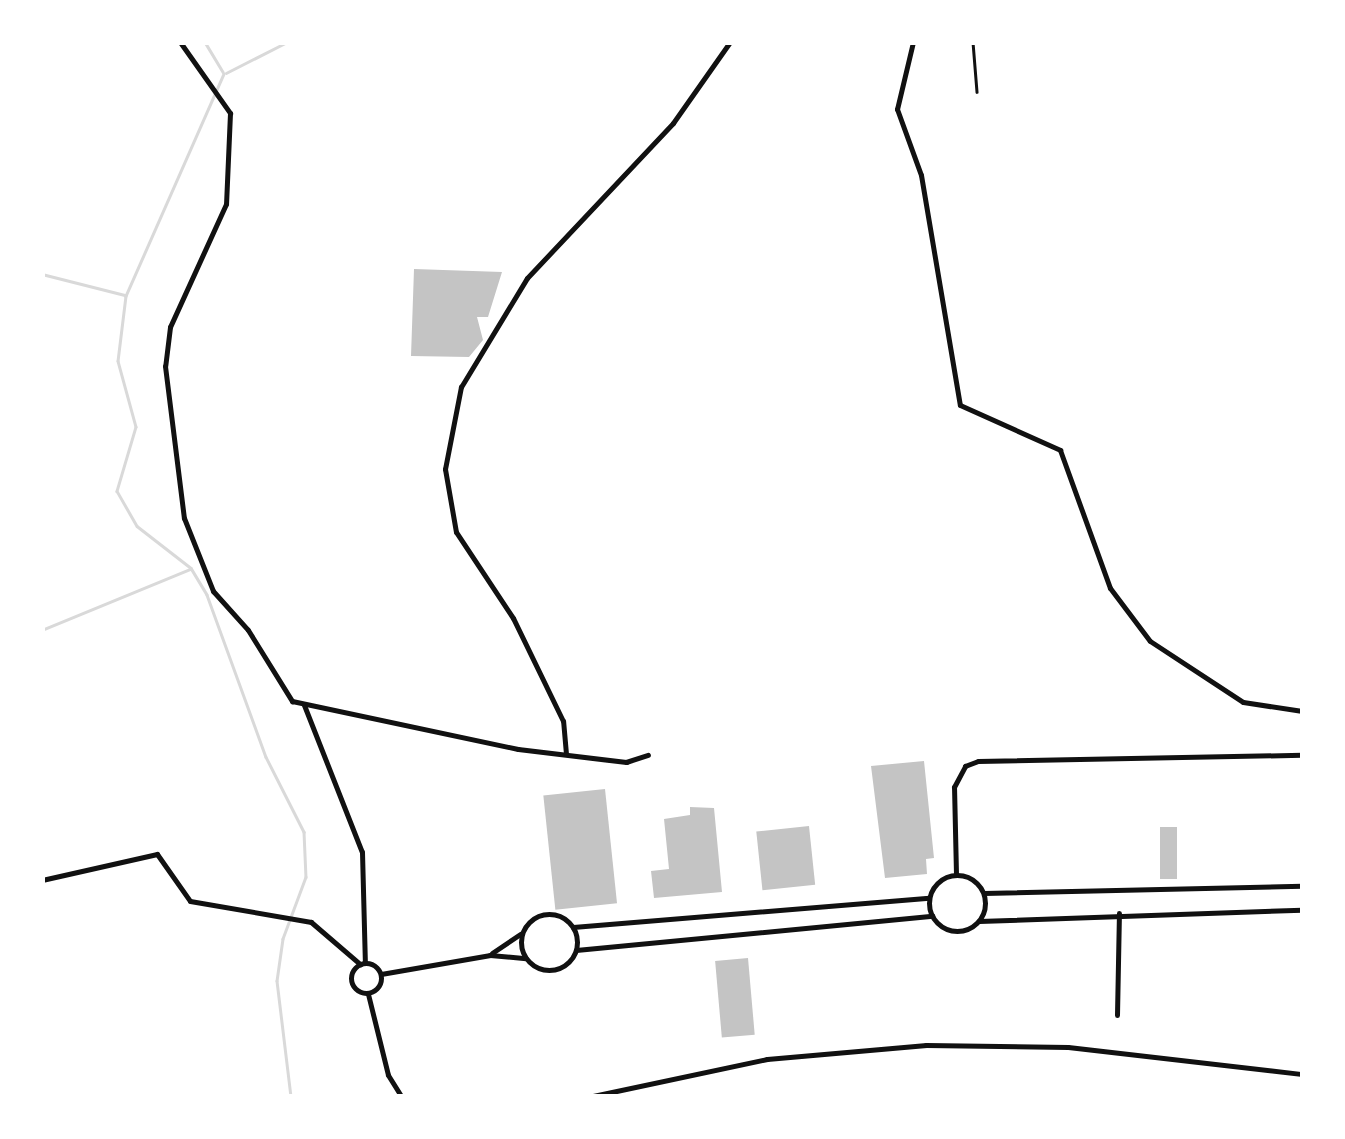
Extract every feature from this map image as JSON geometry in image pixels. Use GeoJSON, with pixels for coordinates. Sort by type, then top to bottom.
{"type":"FeatureCollection","features":[{"type":"Feature","properties":{"kind":"street"},"geometry":{"type":"LineString","coordinates":[[180,42],[230,114],[226,204],[167,344],[184,518],[213,591],[248,630],[286,696],[304,705],[566,754],[626,762],[648,755]]}},
{"type":"Feature","properties":{"kind":"street"},"geometry":{"type":"LineString","coordinates":[[566,754],[562,721],[513,618],[456,532],[445,468],[461,387],[527,278],[672,123],[730,42]]}},
{"type":"Feature","properties":{"kind":"street"},"geometry":{"type":"LineString","coordinates":[[913,42],[898,109],[921,175],[960,405],[1060,450],[1110,588],[1150,641],[1244,702],[1302,711]]}},
{"type":"Feature","properties":{"kind":"street"},"geometry":{"type":"LineString","coordinates":[[304,705],[353,815],[362,852],[362,964],[352,982],[368,994],[399,1096]]}},
{"type":"Feature","properties":{"kind":"street"},"geometry":{"type":"LineString","coordinates":[[956,874],[954,787],[965,766],[978,761],[1302,755]]}},
{"type":"Feature","properties":{"kind":"street"},"geometry":{"type":"LineString","coordinates":[[42,880],[157,854],[190,900],[300,918],[326,932],[362,964],[382,974],[490,955],[526,958],[540,968],[558,969],[576,950],[932,916],[956,931],[979,921],[1119,913],[1302,910]]}},
{"type":"Feature","properties":{"kind":"street"},"geometry":{"type":"LineString","coordinates":[[932,916],[929,898],[938,881],[956,874],[973,880],[984,894],[979,921]]}},
{"type":"Feature","properties":{"kind":"street"},"geometry":{"type":"LineString","coordinates":[[984,894],[1302,886]]}},
{"type":"Feature","properties":{"kind":"street"},"geometry":{"type":"LineString","coordinates":[[574,928],[929,898]]}},
{"type":"Feature","properties":{"kind":"street"},"geometry":{"type":"LineString","coordinates":[[1117,1015],[1119,913]]}},
{"type":"Feature","properties":{"kind":"street"},"geometry":{"type":"LineString","coordinates":[[490,955],[542,914],[560,916],[574,928],[576,950]]}},
{"type":"Feature","properties":{"kind":"street"},"geometry":{"type":"LineString","coordinates":[[523,932],[526,958]]}},
{"type":"Feature","properties":{"kind":"street"},"geometry":{"type":"LineString","coordinates":[[368,994],[379,988],[382,974]]}},
{"type":"Feature","properties":{"kind":"street"},"geometry":{"type":"LineString","coordinates":[[593,1096],[767,1059],[926,1045],[1068,1047],[1302,1074]]}},
{"type":"Feature","properties":{"kind":"path"},"geometry":{"type":"LineString","coordinates":[[973,42],[977,92]]}},
{"type":"Feature","properties":{"kind":"building"},"geometry":{"type":"Polygon","coordinates":[[[414,269],[502,272],[488,317],[477,317],[483,340],[469,357],[411,356],[414,269]]]}},
{"type":"Feature","properties":{"kind":"building"},"geometry":{"type":"Polygon","coordinates":[[[924,761],[934,858],[926,859],[927,874],[885,878],[871,766],[924,761]]]}},
{"type":"Feature","properties":{"kind":"building"},"geometry":{"type":"Polygon","coordinates":[[[605,789],[617,903],[555,910],[543,795],[605,789]]]}},
{"type":"Feature","properties":{"kind":"building"},"geometry":{"type":"Polygon","coordinates":[[[690,807],[714,808],[722,892],[654,898],[651,871],[669,869],[664,819],[690,815],[690,807]]]}},
{"type":"Feature","properties":{"kind":"building"},"geometry":{"type":"Polygon","coordinates":[[[809,826],[815,885],[762,890],[756,832],[809,826]]]}},
{"type":"Feature","properties":{"kind":"building"},"geometry":{"type":"Polygon","coordinates":[[[1160,827],[1177,827],[1177,879],[1160,879],[1160,827]]]}},
{"type":"Feature","properties":{"kind":"building"},"geometry":{"type":"Polygon","coordinates":[[[748,958],[755,1035],[722,1038],[715,961],[748,958]]]}},
{"type":"Feature","properties":{"kind":"waterway"},"geometry":{"type":"LineString","coordinates":[[205,42],[223,72]]}},
{"type":"Feature","properties":{"kind":"waterway"},"geometry":{"type":"LineString","coordinates":[[226,73],[287,42]]}},
{"type":"Feature","properties":{"kind":"waterway"},"geometry":{"type":"LineString","coordinates":[[224,74],[126,296],[118,361],[136,427],[117,491],[137,526],[191,568],[207,595],[266,757],[304,832],[306,877],[283,939],[277,981],[291,1096]]}},
{"type":"Feature","properties":{"kind":"waterway"},"geometry":{"type":"LineString","coordinates":[[42,274],[125,295]]}},
{"type":"Feature","properties":{"kind":"waterway"},"geometry":{"type":"LineString","coordinates":[[42,630],[190,569]]}}]}
